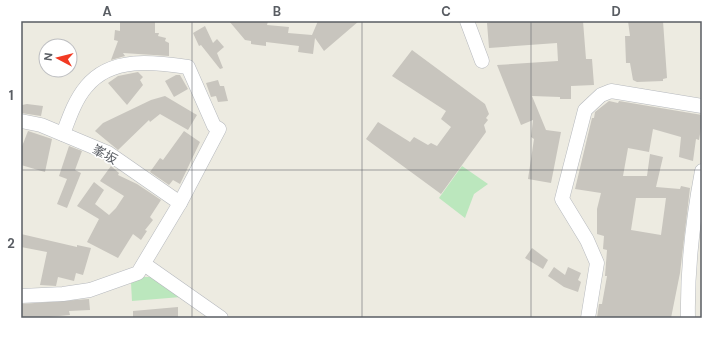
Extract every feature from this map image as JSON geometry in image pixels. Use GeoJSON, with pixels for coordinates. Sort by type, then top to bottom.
{"type":"FeatureCollection","features":[{"type":"Feature","properties":{"kind":"street"},"geometry":{"type":"LineString","coordinates":[[466,21],[482,61]]}},
{"type":"Feature","properties":{"kind":"street"},"geometry":{"type":"LineString","coordinates":[[21,296],[63,294],[90,290],[138,273],[180,203],[219,129],[214,126],[188,68],[154,62],[139,62],[108,70],[96,76],[85,88],[63,134]]}},
{"type":"Feature","properties":{"kind":"street"},"geometry":{"type":"LineString","coordinates":[[588,318],[597,263],[587,240],[562,199],[585,110],[601,95],[611,91],[702,106]]}},
{"type":"Feature","properties":{"kind":"street","name":"峯坂"},"geometry":{"type":"LineString","coordinates":[[21,121],[41,125],[108,153],[180,203]]}},
{"type":"Feature","properties":{"kind":"street"},"geometry":{"type":"LineString","coordinates":[[688,318],[688,272],[699,203],[702,171]]}},
{"type":"Feature","properties":{"kind":"street"},"geometry":{"type":"LineString","coordinates":[[144,264],[221,318]]}},
{"type":"Feature","properties":{"kind":"green space"},"geometry":{"type":"Polygon","coordinates":[[[462,166],[488,184],[474,194],[465,218],[439,198],[462,166]]]}},
{"type":"Feature","properties":{"kind":"green space"},"geometry":{"type":"Polygon","coordinates":[[[144,277],[154,277],[181,297],[132,301],[131,283],[144,277]]]}},
{"type":"Feature","properties":{"kind":"building"},"geometry":{"type":"Polygon","coordinates":[[[120,21],[155,21],[155,33],[159,33],[158,36],[166,38],[165,41],[169,43],[169,56],[123,53],[125,56],[111,60],[118,41],[114,40],[115,30],[120,31],[120,21]]]}},
{"type":"Feature","properties":{"kind":"building"},"geometry":{"type":"Polygon","coordinates":[[[229,21],[268,21],[267,25],[289,27],[288,33],[312,35],[318,21],[359,21],[324,51],[315,38],[313,54],[298,52],[299,46],[266,42],[266,46],[251,44],[251,41],[245,40],[229,21]]]}},
{"type":"Feature","properties":{"kind":"building"},"geometry":{"type":"Polygon","coordinates":[[[495,21],[583,21],[586,59],[592,59],[594,85],[571,86],[571,99],[532,96],[546,130],[561,132],[551,183],[528,179],[534,139],[531,137],[533,120],[521,125],[497,65],[558,61],[557,43],[489,48],[487,23],[495,21]]]}},
{"type":"Feature","properties":{"kind":"building"},"geometry":{"type":"Polygon","coordinates":[[[628,21],[663,21],[667,78],[663,79],[663,81],[637,82],[633,80],[630,63],[626,63],[625,36],[630,36],[628,21]]]}},
{"type":"Feature","properties":{"kind":"building"},"geometry":{"type":"Polygon","coordinates":[[[205,26],[213,43],[217,39],[224,47],[217,53],[223,68],[220,69],[201,45],[199,46],[193,33],[205,26]]]}},
{"type":"Feature","properties":{"kind":"building"},"geometry":{"type":"Polygon","coordinates":[[[412,50],[485,104],[489,114],[486,118],[488,120],[484,125],[486,132],[441,194],[366,139],[378,122],[410,142],[414,137],[428,145],[431,143],[437,146],[451,127],[441,119],[446,111],[392,76],[412,50]]]}},
{"type":"Feature","properties":{"kind":"building"},"geometry":{"type":"Polygon","coordinates":[[[138,72],[143,77],[140,80],[143,85],[127,105],[108,83],[118,76],[138,72]]]}},
{"type":"Feature","properties":{"kind":"building"},"geometry":{"type":"Polygon","coordinates":[[[176,75],[180,75],[188,89],[174,97],[165,81],[176,75]]]}},
{"type":"Feature","properties":{"kind":"building"},"geometry":{"type":"Polygon","coordinates":[[[218,80],[220,86],[224,86],[228,101],[218,102],[216,96],[211,97],[206,83],[218,80]]]}},
{"type":"Feature","properties":{"kind":"building"},"geometry":{"type":"Polygon","coordinates":[[[165,96],[197,115],[188,130],[160,114],[150,122],[149,120],[118,150],[95,131],[103,123],[151,100],[165,96]]]}},
{"type":"Feature","properties":{"kind":"building"},"geometry":{"type":"Polygon","coordinates":[[[609,101],[618,103],[619,101],[702,115],[699,140],[696,139],[693,161],[679,157],[681,137],[653,129],[649,152],[628,148],[623,176],[647,176],[650,154],[663,157],[656,187],[680,189],[681,186],[690,188],[680,273],[671,318],[597,318],[599,304],[602,304],[607,276],[605,276],[607,250],[603,249],[604,236],[597,234],[597,209],[601,193],[575,189],[592,118],[594,118],[595,112],[609,101]],[[636,198],[631,230],[661,235],[666,198],[636,198]]]}},
{"type":"Feature","properties":{"kind":"building"},"geometry":{"type":"Polygon","coordinates":[[[27,104],[43,106],[41,116],[21,113],[22,105],[27,104]]]}},
{"type":"Feature","properties":{"kind":"building"},"geometry":{"type":"Polygon","coordinates":[[[28,131],[52,139],[45,172],[21,165],[21,149],[28,131]]]}},
{"type":"Feature","properties":{"kind":"building"},"geometry":{"type":"Polygon","coordinates":[[[184,131],[200,142],[180,184],[173,180],[169,185],[150,172],[160,158],[163,160],[184,131]]]}},
{"type":"Feature","properties":{"kind":"building"},"geometry":{"type":"Polygon","coordinates":[[[69,146],[82,151],[75,170],[81,173],[67,208],[57,204],[67,179],[59,176],[69,146]]]}},
{"type":"Feature","properties":{"kind":"building"},"geometry":{"type":"Polygon","coordinates":[[[111,166],[119,173],[118,175],[137,184],[161,200],[150,217],[153,220],[145,230],[147,231],[141,240],[133,234],[118,258],[87,242],[99,219],[77,206],[94,182],[104,190],[95,204],[109,215],[116,208],[124,196],[100,181],[111,166]]]}},
{"type":"Feature","properties":{"kind":"building"},"geometry":{"type":"Polygon","coordinates":[[[21,234],[77,247],[77,245],[91,248],[83,275],[76,273],[74,281],[58,277],[56,286],[40,285],[47,252],[21,247],[21,234]]]}},
{"type":"Feature","properties":{"kind":"building"},"geometry":{"type":"Polygon","coordinates":[[[532,248],[548,260],[543,269],[525,258],[532,248]]]}},
{"type":"Feature","properties":{"kind":"building"},"geometry":{"type":"Polygon","coordinates":[[[554,267],[565,275],[568,267],[581,273],[578,280],[581,282],[578,292],[564,287],[548,276],[554,267]]]}},
{"type":"Feature","properties":{"kind":"building"},"geometry":{"type":"Polygon","coordinates":[[[89,299],[90,310],[69,311],[70,315],[38,318],[21,317],[21,304],[89,299]]]}},
{"type":"Feature","properties":{"kind":"building"},"geometry":{"type":"Polygon","coordinates":[[[178,307],[178,318],[133,318],[133,311],[178,307]]]}}]}
